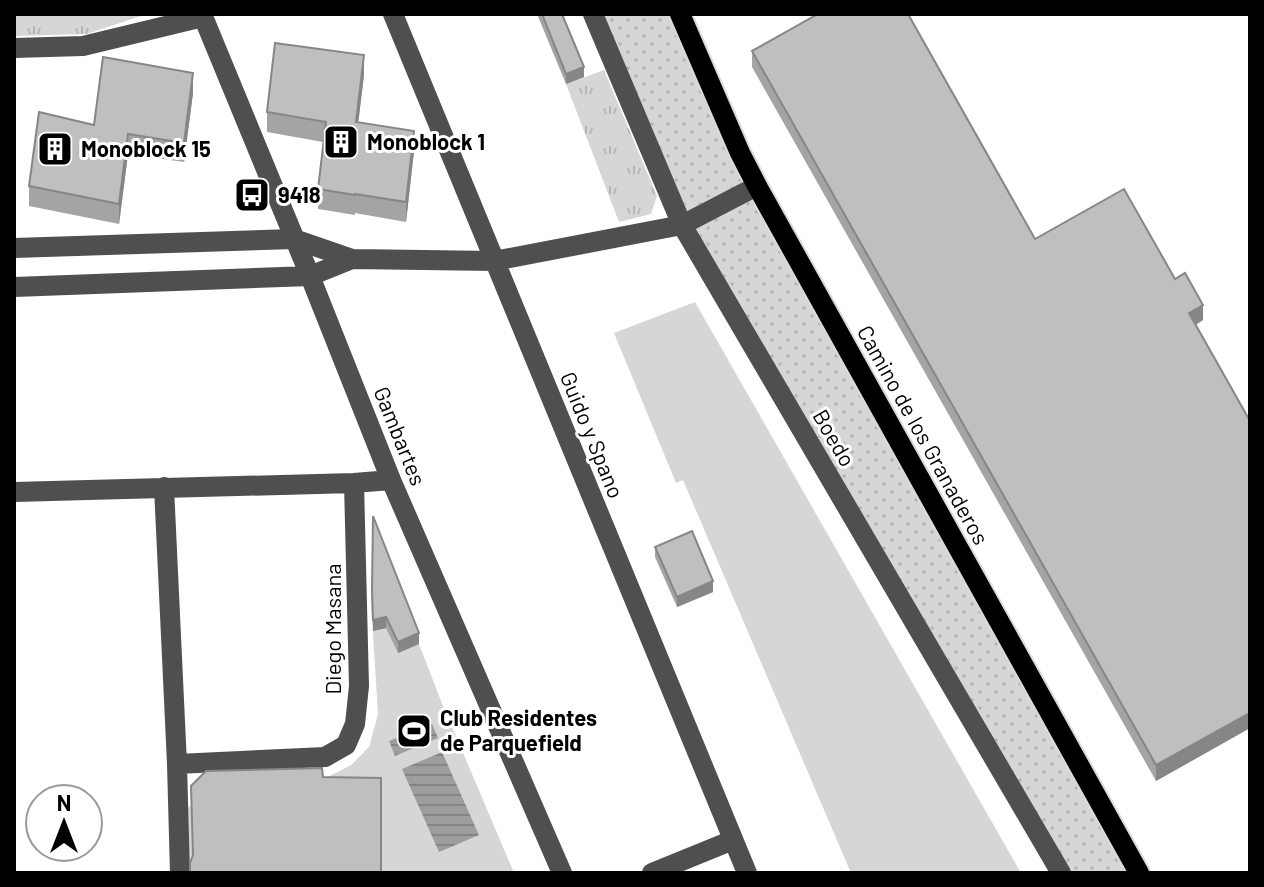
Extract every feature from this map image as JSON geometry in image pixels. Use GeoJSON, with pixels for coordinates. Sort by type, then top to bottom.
{"type":"FeatureCollection","features":[{"type":"Feature","properties":{"kind":"main road","name":"Camino de los Granaderos"},"geometry":{"type":"LineString","coordinates":[[680,14],[757,186],[1134,867]]}},
{"type":"Feature","properties":{"kind":"street","name":"Guido y Spano"},"geometry":{"type":"LineString","coordinates":[[393,14],[747,873]]}},
{"type":"Feature","properties":{"kind":"street","name":"Boedo"},"geometry":{"type":"LineString","coordinates":[[593,14],[682,225],[1061,873]]}},
{"type":"Feature","properties":{"kind":"street"},"geometry":{"type":"LineString","coordinates":[[14,48],[83,46],[202,15]]}},
{"type":"Feature","properties":{"kind":"street","name":"Gambartes"},"geometry":{"type":"LineString","coordinates":[[202,15],[391,480],[562,873]]}},
{"type":"Feature","properties":{"kind":"street"},"geometry":{"type":"LineString","coordinates":[[14,248],[294,239],[352,259],[494,261],[682,225],[757,186]]}},
{"type":"Feature","properties":{"kind":"street"},"geometry":{"type":"LineString","coordinates":[[14,287],[310,276],[352,259]]}},
{"type":"Feature","properties":{"kind":"street"},"geometry":{"type":"LineString","coordinates":[[14,492],[391,480]]}},
{"type":"Feature","properties":{"kind":"street","name":"Diego Masana"},"geometry":{"type":"LineString","coordinates":[[177,764],[325,757],[346,745],[355,724],[359,686],[354,483]]}},
{"type":"Feature","properties":{"kind":"street"},"geometry":{"type":"LineString","coordinates":[[164,487],[180,873]]}},
{"type":"Feature","properties":{"kind":"street"},"geometry":{"type":"LineString","coordinates":[[652,873],[733,840]]}},
{"type":"Feature","properties":{"kind":"green space"},"geometry":{"type":"Polygon","coordinates":[[[14,14],[147,14],[87,34],[14,36],[14,14]]]}},
{"type":"Feature","properties":{"kind":"green space"},"geometry":{"type":"Polygon","coordinates":[[[593,14],[680,14],[740,153],[1139,873],[1061,873],[682,225],[593,14]]]}},
{"type":"Feature","properties":{"kind":"green space"},"geometry":{"type":"Polygon","coordinates":[[[604,70],[657,196],[651,214],[619,222],[566,84],[604,70]]]}},
{"type":"Feature","properties":{"kind":"green space"},"geometry":{"type":"Polygon","coordinates":[[[695,302],[1021,873],[851,873],[683,480],[676,483],[614,333],[695,302]]]}},
{"type":"Feature","properties":{"kind":"green space","name":"Club Residentes de Parquefield"},"geometry":{"type":"Polygon","coordinates":[[[385,556],[441,701],[514,873],[190,873],[188,808],[206,790],[326,778],[351,765],[369,747],[378,714],[371,602],[372,557],[385,556]]]}},
{"type":"Feature","properties":{"kind":"shaded area"},"geometry":{"type":"Polygon","coordinates":[[[432,724],[438,738],[395,756],[389,741],[432,724]]]}},
{"type":"Feature","properties":{"kind":"shaded area"},"geometry":{"type":"Polygon","coordinates":[[[442,752],[479,835],[439,852],[402,769],[442,752]]]}},
{"type":"Feature","properties":{"kind":"building"},"geometry":{"type":"Polygon","coordinates":[[[542,14],[562,14],[584,67],[566,74],[542,14]]]}},
{"type":"Feature","properties":{"kind":"building"},"geometry":{"type":"Polygon","coordinates":[[[818,14],[908,14],[1035,239],[1124,189],[1175,279],[1185,273],[1203,305],[1189,313],[1250,421],[1250,713],[1156,765],[752,51],[818,14]]]}},
{"type":"Feature","properties":{"kind":"building","name":"Monoblock 1"},"geometry":{"type":"Polygon","coordinates":[[[275,43],[364,55],[356,122],[414,131],[406,202],[318,189],[326,122],[267,112],[275,43]]]}},
{"type":"Feature","properties":{"kind":"building","name":"Monoblock 15"},"geometry":{"type":"Polygon","coordinates":[[[103,57],[193,73],[184,143],[128,134],[119,204],[29,186],[39,112],[94,125],[103,57]]]}},
{"type":"Feature","properties":{"kind":"building"},"geometry":{"type":"Polygon","coordinates":[[[373,516],[419,633],[398,642],[386,617],[373,620],[373,516]]]}},
{"type":"Feature","properties":{"kind":"building"},"geometry":{"type":"Polygon","coordinates":[[[692,531],[713,581],[677,597],[655,547],[692,531]]]}},
{"type":"Feature","properties":{"kind":"building"},"geometry":{"type":"Polygon","coordinates":[[[322,768],[323,777],[381,778],[381,873],[190,873],[193,855],[191,786],[206,771],[322,768]]]}},
{"type":"Feature","properties":{"kind":"place","name":"Monoblock 1"},"geometry":{"type":"Point","coordinates":[341,142]}},
{"type":"Feature","properties":{"kind":"place","name":"Monoblock 15"},"geometry":{"type":"Point","coordinates":[55,149]}},
{"type":"Feature","properties":{"kind":"place","name":"9418"},"geometry":{"type":"Point","coordinates":[252,195]}},
{"type":"Feature","properties":{"kind":"place","name":"Club Residentes de Parquefield"},"geometry":{"type":"Point","coordinates":[414,731]}}]}
